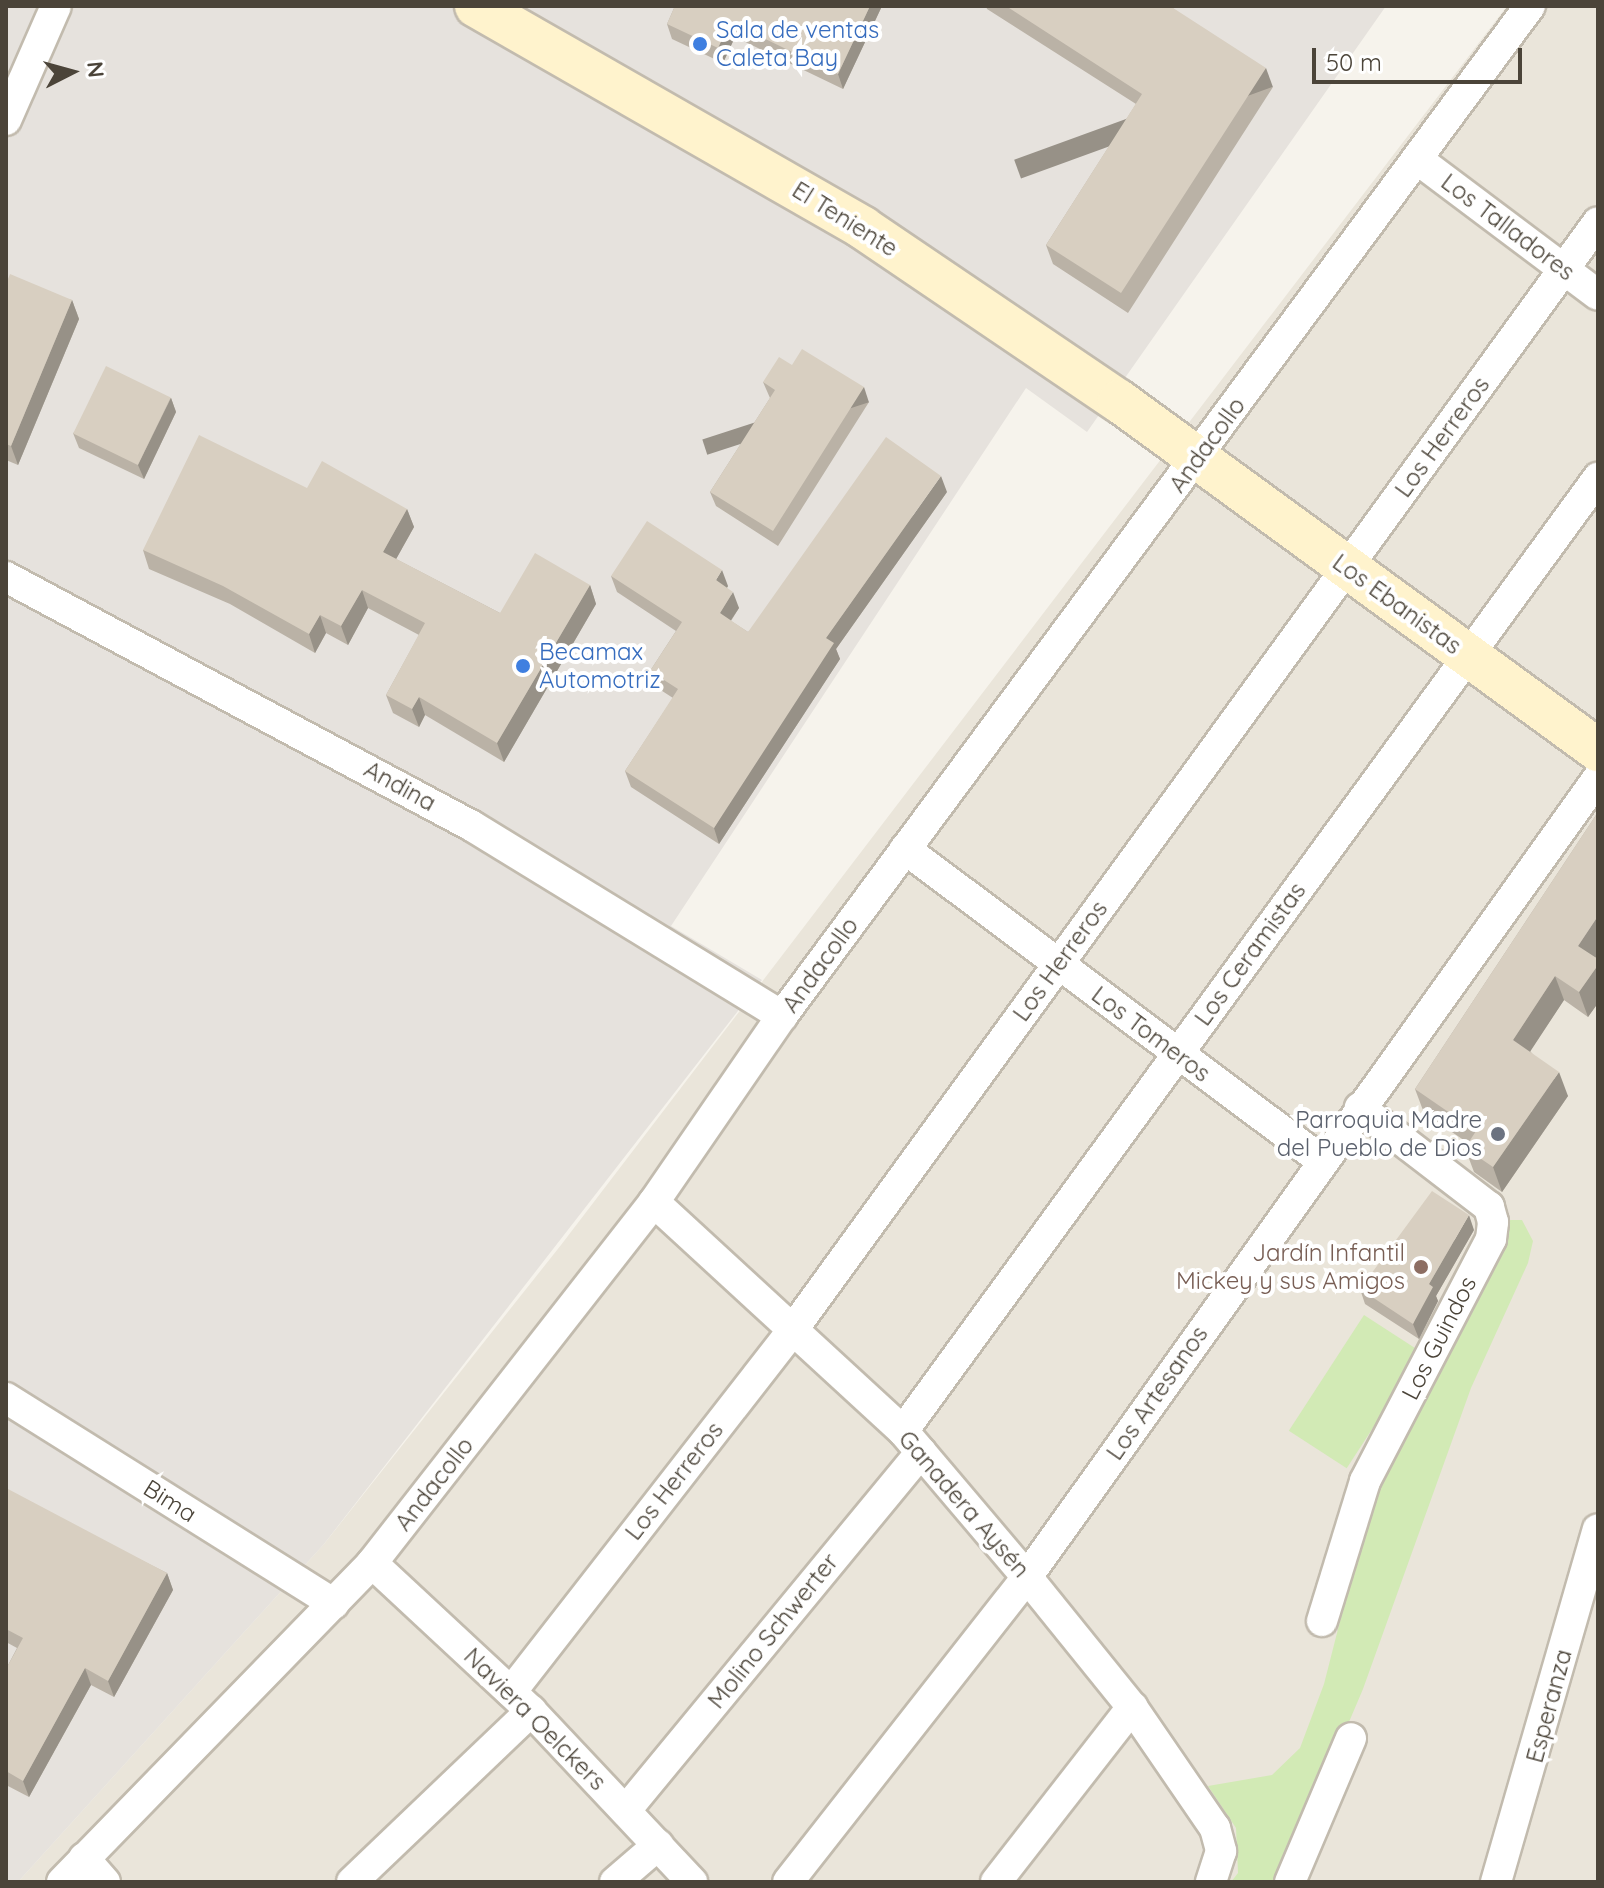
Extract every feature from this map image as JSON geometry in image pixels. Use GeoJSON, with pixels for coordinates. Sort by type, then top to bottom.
{"type":"FeatureCollection","features":[{"type":"Feature","properties":{"kind":"main road","name":"El Teniente"},"geometry":{"type":"LineString","coordinates":[[476,6],[863,228],[1197,458]]}},
{"type":"Feature","properties":{"kind":"main road","name":"Los Ebanistas"},"geometry":{"type":"LineString","coordinates":[[1197,458],[1598,750]]}},
{"type":"Feature","properties":{"kind":"street"},"geometry":{"type":"LineString","coordinates":[[6,120],[56,6]]}},
{"type":"Feature","properties":{"kind":"street","name":"Andacollo"},"geometry":{"type":"LineString","coordinates":[[62,1882],[372,1563],[654,1202],[782,1016],[1530,6]]}},
{"type":"Feature","properties":{"kind":"street","name":"Los Talladores"},"geometry":{"type":"LineString","coordinates":[[1417,159],[1598,295]]}},
{"type":"Feature","properties":{"kind":"street","name":"Los Herreros"},"geometry":{"type":"LineString","coordinates":[[352,1882],[521,1702],[1598,222]]}},
{"type":"Feature","properties":{"kind":"street","name":"Los Ceramistas"},"geometry":{"type":"LineString","coordinates":[[912,1442],[1178,1054],[1598,478]]}},
{"type":"Feature","properties":{"kind":"street","name":"Andina"},"geometry":{"type":"LineString","coordinates":[[6,577],[472,826],[782,1016]]}},
{"type":"Feature","properties":{"kind":"street","name":"Los Artesanos"},"geometry":{"type":"LineString","coordinates":[[788,1882],[1027,1577],[1321,1160],[1598,778]]}},
{"type":"Feature","properties":{"kind":"street","name":"Los Tomeros"},"geometry":{"type":"LineString","coordinates":[[905,849],[1321,1160]]}},
{"type":"Feature","properties":{"kind":"street","name":"Los Guindos"},"geometry":{"type":"LineString","coordinates":[[1322,1621],[1365,1481],[1491,1239],[1493,1222],[1489,1207],[1360,1108]]}},
{"type":"Feature","properties":{"kind":"street","name":"Ganadera Aysén"},"geometry":{"type":"LineString","coordinates":[[654,1202],[794,1328],[912,1442],[1027,1577],[1132,1707],[1215,1828],[1221,1851],[1211,1882]]}},
{"type":"Feature","properties":{"kind":"street","name":"Bima"},"geometry":{"type":"LineString","coordinates":[[6,1398],[334,1604]]}},
{"type":"Feature","properties":{"kind":"street","name":"Molino Schwerter"},"geometry":{"type":"LineString","coordinates":[[626,1810],[912,1442]]}},
{"type":"Feature","properties":{"kind":"street","name":"Esperanza"},"geometry":{"type":"LineString","coordinates":[[1496,1882],[1598,1529]]}},
{"type":"Feature","properties":{"kind":"street","name":"Naviera Oelckers"},"geometry":{"type":"LineString","coordinates":[[372,1563],[521,1702],[692,1882]]}},
{"type":"Feature","properties":{"kind":"street"},"geometry":{"type":"LineString","coordinates":[[996,1882],[1132,1707]]}},
{"type":"Feature","properties":{"kind":"street"},"geometry":{"type":"LineString","coordinates":[[1290,1882],[1351,1738]]}},
{"type":"Feature","properties":{"kind":"street"},"geometry":{"type":"LineString","coordinates":[[615,1882],[658,1845]]}},
{"type":"Feature","properties":{"kind":"street"},"geometry":{"type":"LineString","coordinates":[[84,1858],[105,1882]]}},
{"type":"Feature","properties":{"kind":"shaded area"},"geometry":{"type":"Polygon","coordinates":[[[6,6],[1386,6],[1087,432],[1026,388],[671,926],[762,980],[324,1544],[18,1882],[6,1882],[6,6]]]}},
{"type":"Feature","properties":{"kind":"shaded area"},"geometry":{"type":"Polygon","coordinates":[[[1507,6],[1598,6],[1598,1882],[18,1882],[324,1544],[561,1245],[1507,6]]]}},
{"type":"Feature","properties":{"kind":"green space"},"geometry":{"type":"Polygon","coordinates":[[[1508,1220],[1522,1220],[1533,1241],[1528,1263],[1471,1388],[1363,1689],[1281,1882],[1231,1882],[1238,1873],[1236,1828],[1208,1786],[1272,1775],[1300,1748],[1324,1684],[1375,1484],[1508,1220]]]}},
{"type":"Feature","properties":{"kind":"green space"},"geometry":{"type":"Polygon","coordinates":[[[1364,1315],[1422,1353],[1347,1468],[1289,1431],[1364,1315]]]}},
{"type":"Feature","properties":{"kind":"building"},"geometry":{"type":"Polygon","coordinates":[[[675,6],[870,6],[838,74],[730,22],[718,48],[667,24],[675,6]]]}},
{"type":"Feature","properties":{"kind":"building"},"geometry":{"type":"Polygon","coordinates":[[[1006,6],[1170,6],[1266,68],[1121,293],[1046,245],[1142,94],[1006,6]]]}},
{"type":"Feature","properties":{"kind":"building"},"geometry":{"type":"Polygon","coordinates":[[[10,274],[72,300],[11,446],[6,444],[6,284],[10,274]]]}},
{"type":"Feature","properties":{"kind":"building"},"geometry":{"type":"Polygon","coordinates":[[[802,349],[864,387],[773,531],[710,492],[775,390],[763,382],[779,357],[792,365],[802,349]]]}},
{"type":"Feature","properties":{"kind":"building"},"geometry":{"type":"Polygon","coordinates":[[[106,366],[171,398],[138,465],[73,433],[106,366]]]}},
{"type":"Feature","properties":{"kind":"building"},"geometry":{"type":"Polygon","coordinates":[[[199,435],[307,488],[322,461],[407,509],[383,552],[500,613],[535,553],[590,585],[497,743],[419,697],[412,709],[386,695],[425,623],[362,590],[341,626],[320,615],[309,634],[223,586],[143,550],[199,435]]]}},
{"type":"Feature","properties":{"kind":"building"},"geometry":{"type":"Polygon","coordinates":[[[886,437],[941,476],[826,638],[834,643],[714,828],[625,771],[678,689],[650,671],[682,622],[611,576],[647,521],[722,570],[716,580],[733,592],[720,613],[748,632],[886,437]]]}},
{"type":"Feature","properties":{"kind":"building"},"geometry":{"type":"Polygon","coordinates":[[[1598,812],[1598,916],[1578,946],[1598,959],[1598,965],[1579,992],[1555,976],[1513,1040],[1559,1072],[1493,1167],[1465,1148],[1476,1131],[1415,1089],[1598,812]]]}},
{"type":"Feature","properties":{"kind":"building","name":"Jardín Infantil Mickey y sus Amigos"},"geometry":{"type":"Polygon","coordinates":[[[1432,1191],[1469,1215],[1429,1284],[1433,1287],[1413,1324],[1360,1289],[1432,1191]]]}},
{"type":"Feature","properties":{"kind":"building"},"geometry":{"type":"Polygon","coordinates":[[[8,1489],[167,1573],[108,1681],[85,1668],[23,1781],[6,1771],[6,1669],[23,1638],[6,1629],[8,1489]]]}},
{"type":"Feature","properties":{"kind":"place","name":"Sala de ventas Caleta Bay"},"geometry":{"type":"Point","coordinates":[700,44]}},
{"type":"Feature","properties":{"kind":"place","name":"Becamax Automotriz"},"geometry":{"type":"Point","coordinates":[523,666]}},
{"type":"Feature","properties":{"kind":"place","name":"Parroquia Madre del Pueblo de Dios"},"geometry":{"type":"Point","coordinates":[1498,1134]}},
{"type":"Feature","properties":{"kind":"place","name":"Jardín Infantil Mickey y sus Amigos"},"geometry":{"type":"Point","coordinates":[1421,1267]}}]}
